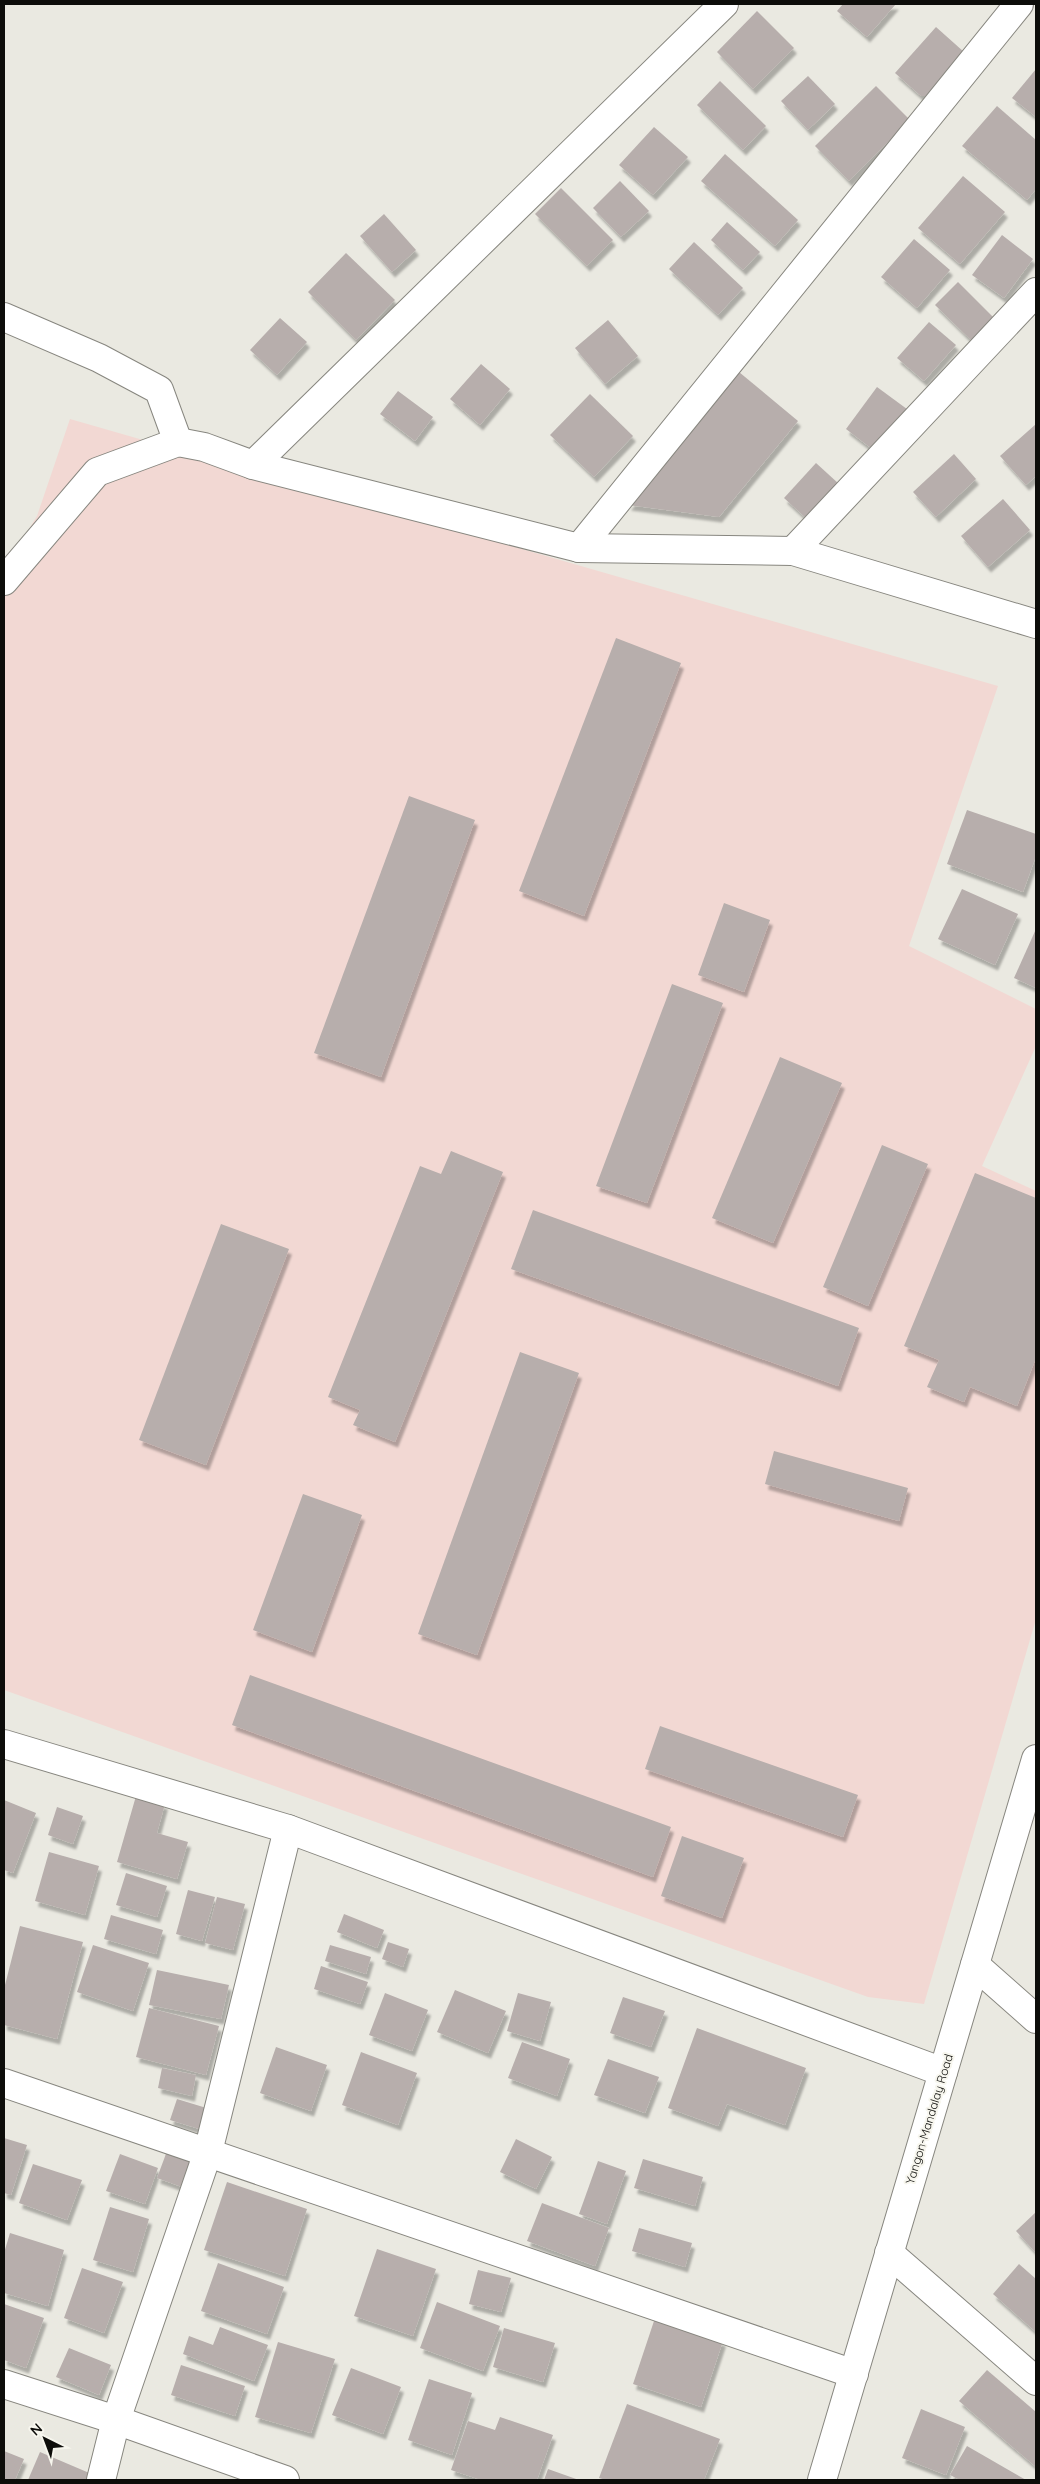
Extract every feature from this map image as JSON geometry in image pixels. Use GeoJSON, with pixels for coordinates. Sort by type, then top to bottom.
{"type":"FeatureCollection","features":[{"type":"Feature","properties":{"kind":"main road"},"geometry":{"type":"LineString","coordinates":[[253,465],[724,4]]}},
{"type":"Feature","properties":{"kind":"main road"},"geometry":{"type":"LineString","coordinates":[[579,548],[1020,4]]}},
{"type":"Feature","properties":{"kind":"main road"},"geometry":{"type":"LineString","coordinates":[[793,551],[1036,292]]}},
{"type":"Feature","properties":{"kind":"main road"},"geometry":{"type":"LineString","coordinates":[[4,317],[99,358],[159,390],[178,442]]}},
{"type":"Feature","properties":{"kind":"main road"},"geometry":{"type":"LineString","coordinates":[[4,581],[97,472],[178,442],[204,447],[253,465],[579,548],[793,551],[1036,624]]}},
{"type":"Feature","properties":{"kind":"main road"},"geometry":{"type":"LineString","coordinates":[[4,1744],[288,1829],[944,2072]]}},
{"type":"Feature","properties":{"kind":"main road","name":"Yangon-Mandalay Road"},"geometry":{"type":"LineString","coordinates":[[822,2480],[1036,1759]]}},
{"type":"Feature","properties":{"kind":"main road"},"geometry":{"type":"LineString","coordinates":[[101,2480],[116,2420],[208,2152],[288,1829]]}},
{"type":"Feature","properties":{"kind":"main road"},"geometry":{"type":"LineString","coordinates":[[975,1965],[1036,2019]]}},
{"type":"Feature","properties":{"kind":"main road"},"geometry":{"type":"LineString","coordinates":[[4,2083],[854,2374]]}},
{"type":"Feature","properties":{"kind":"main road"},"geometry":{"type":"LineString","coordinates":[[889,2253],[1036,2381]]}},
{"type":"Feature","properties":{"kind":"main road"},"geometry":{"type":"LineString","coordinates":[[4,2384],[116,2420],[285,2480]]}},
{"type":"Feature","properties":{"kind":"shaded area"},"geometry":{"type":"Polygon","coordinates":[[[70,419],[998,686],[909,946],[1036,1009],[1036,1046],[982,1166],[1036,1191],[1036,1619],[924,2004],[868,1997],[4,1690],[4,559],[18,547],[37,516],[70,419]]]}},
{"type":"Feature","properties":{"kind":"building"},"geometry":{"type":"Polygon","coordinates":[[[843,4],[896,4],[867,37],[837,11],[843,4]]]}},
{"type":"Feature","properties":{"kind":"building"},"geometry":{"type":"Polygon","coordinates":[[[757,11],[794,48],[753,89],[717,52],[757,11]]]}},
{"type":"Feature","properties":{"kind":"building"},"geometry":{"type":"Polygon","coordinates":[[[936,27],[964,52],[926,96],[921,96],[895,73],[936,27]]]}},
{"type":"Feature","properties":{"kind":"building"},"geometry":{"type":"Polygon","coordinates":[[[1036,69],[1036,117],[1012,98],[1036,69]]]}},
{"type":"Feature","properties":{"kind":"building"},"geometry":{"type":"Polygon","coordinates":[[[808,76],[835,104],[808,130],[781,101],[808,76]]]}},
{"type":"Feature","properties":{"kind":"building"},"geometry":{"type":"Polygon","coordinates":[[[720,81],[766,126],[743,150],[697,105],[720,81]]]}},
{"type":"Feature","properties":{"kind":"building"},"geometry":{"type":"Polygon","coordinates":[[[876,86],[910,120],[849,181],[815,146],[876,86]]]}},
{"type":"Feature","properties":{"kind":"building"},"geometry":{"type":"Polygon","coordinates":[[[997,106],[1036,140],[1036,189],[1027,200],[962,146],[997,106]]]}},
{"type":"Feature","properties":{"kind":"building"},"geometry":{"type":"Polygon","coordinates":[[[654,127],[688,157],[653,195],[619,165],[654,127]]]}},
{"type":"Feature","properties":{"kind":"building"},"geometry":{"type":"Polygon","coordinates":[[[725,154],[798,220],[775,246],[701,181],[725,154]]]}},
{"type":"Feature","properties":{"kind":"building"},"geometry":{"type":"Polygon","coordinates":[[[963,176],[1005,212],[960,264],[918,228],[963,176]]]}},
{"type":"Feature","properties":{"kind":"building"},"geometry":{"type":"Polygon","coordinates":[[[620,181],[649,211],[621,237],[593,208],[620,181]]]}},
{"type":"Feature","properties":{"kind":"building"},"geometry":{"type":"Polygon","coordinates":[[[561,188],[613,240],[587,266],[535,214],[561,188]]]}},
{"type":"Feature","properties":{"kind":"building"},"geometry":{"type":"Polygon","coordinates":[[[384,214],[416,250],[392,272],[360,236],[384,214]]]}},
{"type":"Feature","properties":{"kind":"building"},"geometry":{"type":"Polygon","coordinates":[[[727,222],[760,252],[743,270],[711,240],[727,222]]]}},
{"type":"Feature","properties":{"kind":"building"},"geometry":{"type":"Polygon","coordinates":[[[1002,235],[1033,259],[1004,298],[972,275],[1002,235]]]}},
{"type":"Feature","properties":{"kind":"building"},"geometry":{"type":"Polygon","coordinates":[[[914,239],[950,270],[917,308],[881,277],[914,239]]]}},
{"type":"Feature","properties":{"kind":"building"},"geometry":{"type":"Polygon","coordinates":[[[694,242],[743,288],[718,315],[669,269],[694,242]]]}},
{"type":"Feature","properties":{"kind":"building"},"geometry":{"type":"Polygon","coordinates":[[[346,253],[395,300],[356,340],[308,292],[346,253]]]}},
{"type":"Feature","properties":{"kind":"building"},"geometry":{"type":"Polygon","coordinates":[[[958,282],[995,319],[972,341],[935,305],[958,282]]]}},
{"type":"Feature","properties":{"kind":"building"},"geometry":{"type":"Polygon","coordinates":[[[280,318],[307,342],[277,375],[250,350],[280,318]]]}},
{"type":"Feature","properties":{"kind":"building"},"geometry":{"type":"Polygon","coordinates":[[[608,320],[638,356],[605,384],[575,348],[608,320]]]}},
{"type":"Feature","properties":{"kind":"building"},"geometry":{"type":"Polygon","coordinates":[[[929,322],[956,345],[924,381],[897,358],[929,322]]]}},
{"type":"Feature","properties":{"kind":"building"},"geometry":{"type":"Polygon","coordinates":[[[481,364],[510,389],[480,425],[450,399],[481,364]]]}},
{"type":"Feature","properties":{"kind":"building"},"geometry":{"type":"Polygon","coordinates":[[[739,372],[798,421],[719,517],[628,505],[739,372]]]}},
{"type":"Feature","properties":{"kind":"building"},"geometry":{"type":"Polygon","coordinates":[[[877,387],[911,412],[880,455],[846,429],[877,387]]]}},
{"type":"Feature","properties":{"kind":"building"},"geometry":{"type":"Polygon","coordinates":[[[398,391],[433,417],[415,441],[380,414],[398,391]]]}},
{"type":"Feature","properties":{"kind":"building"},"geometry":{"type":"Polygon","coordinates":[[[590,394],[633,436],[594,477],[550,435],[590,394]]]}},
{"type":"Feature","properties":{"kind":"building"},"geometry":{"type":"Polygon","coordinates":[[[1036,424],[1036,476],[1026,485],[1000,456],[1036,424]]]}},
{"type":"Feature","properties":{"kind":"building"},"geometry":{"type":"Polygon","coordinates":[[[954,454],[976,479],[936,517],[913,492],[954,454]]]}},
{"type":"Feature","properties":{"kind":"building"},"geometry":{"type":"Polygon","coordinates":[[[816,463],[839,484],[807,519],[784,498],[816,463]]]}},
{"type":"Feature","properties":{"kind":"building"},"geometry":{"type":"Polygon","coordinates":[[[1003,499],[1030,530],[988,567],[961,536],[1003,499]]]}},
{"type":"Feature","properties":{"kind":"building"},"geometry":{"type":"Polygon","coordinates":[[[616,638],[681,663],[584,916],[519,891],[616,638]]]}},
{"type":"Feature","properties":{"kind":"building"},"geometry":{"type":"Polygon","coordinates":[[[409,796],[475,820],[381,1077],[314,1053],[409,796]]]}},
{"type":"Feature","properties":{"kind":"building"},"geometry":{"type":"Polygon","coordinates":[[[967,810],[1036,834],[1036,856],[1023,892],[947,864],[967,810]]]}},
{"type":"Feature","properties":{"kind":"building"},"geometry":{"type":"Polygon","coordinates":[[[962,889],[1018,914],[995,965],[938,939],[962,889]]]}},
{"type":"Feature","properties":{"kind":"building"},"geometry":{"type":"Polygon","coordinates":[[[724,903],[770,920],[744,992],[698,975],[724,903]]]}},
{"type":"Feature","properties":{"kind":"building"},"geometry":{"type":"Polygon","coordinates":[[[1036,929],[1036,988],[1014,978],[1036,929]]]}},
{"type":"Feature","properties":{"kind":"building"},"geometry":{"type":"Polygon","coordinates":[[[672,984],[723,1003],[647,1203],[596,1186],[672,984]]]}},
{"type":"Feature","properties":{"kind":"building"},"geometry":{"type":"Polygon","coordinates":[[[780,1057],[842,1083],[773,1243],[712,1218],[780,1057]]]}},
{"type":"Feature","properties":{"kind":"building"},"geometry":{"type":"Polygon","coordinates":[[[882,1145],[928,1164],[868,1306],[823,1287],[882,1145]]]}},
{"type":"Feature","properties":{"kind":"building"},"geometry":{"type":"Polygon","coordinates":[[[451,1151],[503,1172],[395,1442],[353,1425],[360,1410],[328,1397],[420,1166],[441,1174],[451,1151]]]}},
{"type":"Feature","properties":{"kind":"building"},"geometry":{"type":"Polygon","coordinates":[[[975,1173],[1036,1198],[1036,1358],[1017,1406],[970,1387],[964,1402],[927,1387],[939,1360],[904,1346],[975,1173]]]}},
{"type":"Feature","properties":{"kind":"building"},"geometry":{"type":"Polygon","coordinates":[[[533,1210],[859,1328],[838,1386],[511,1269],[533,1210]]]}},
{"type":"Feature","properties":{"kind":"building"},"geometry":{"type":"Polygon","coordinates":[[[221,1224],[289,1249],[206,1465],[139,1440],[221,1224]]]}},
{"type":"Feature","properties":{"kind":"building"},"geometry":{"type":"Polygon","coordinates":[[[520,1352],[579,1373],[477,1655],[418,1634],[520,1352]]]}},
{"type":"Feature","properties":{"kind":"building"},"geometry":{"type":"Polygon","coordinates":[[[774,1451],[908,1488],[899,1521],[765,1484],[774,1451]]]}},
{"type":"Feature","properties":{"kind":"building"},"geometry":{"type":"Polygon","coordinates":[[[303,1494],[362,1515],[312,1652],[253,1630],[303,1494]]]}},
{"type":"Feature","properties":{"kind":"building"},"geometry":{"type":"Polygon","coordinates":[[[250,1675],[671,1827],[653,1877],[232,1725],[250,1675]]]}},
{"type":"Feature","properties":{"kind":"building"},"geometry":{"type":"Polygon","coordinates":[[[660,1726],[858,1795],[843,1837],[645,1769],[660,1726]]]}},
{"type":"Feature","properties":{"kind":"building"},"geometry":{"type":"Polygon","coordinates":[[[136,1796],[165,1804],[157,1833],[188,1842],[177,1879],[117,1862],[136,1796]]]}},
{"type":"Feature","properties":{"kind":"building"},"geometry":{"type":"Polygon","coordinates":[[[4,1800],[36,1813],[13,1873],[4,1870],[4,1800]]]}},
{"type":"Feature","properties":{"kind":"building"},"geometry":{"type":"Polygon","coordinates":[[[57,1807],[83,1816],[73,1844],[48,1835],[57,1807]]]}},
{"type":"Feature","properties":{"kind":"building"},"geometry":{"type":"Polygon","coordinates":[[[682,1836],[744,1858],[722,1918],[661,1896],[682,1836]]]}},
{"type":"Feature","properties":{"kind":"building"},"geometry":{"type":"Polygon","coordinates":[[[49,1852],[99,1866],[85,1915],[35,1901],[49,1852]]]}},
{"type":"Feature","properties":{"kind":"building"},"geometry":{"type":"Polygon","coordinates":[[[126,1873],[167,1886],[157,1917],[116,1905],[126,1873]]]}},
{"type":"Feature","properties":{"kind":"building"},"geometry":{"type":"Polygon","coordinates":[[[188,1890],[215,1897],[202,1941],[176,1934],[188,1890]]]}},
{"type":"Feature","properties":{"kind":"building"},"geometry":{"type":"Polygon","coordinates":[[[217,1897],[245,1904],[233,1950],[205,1943],[217,1897]]]}},
{"type":"Feature","properties":{"kind":"building"},"geometry":{"type":"Polygon","coordinates":[[[344,1914],[384,1930],[377,1948],[337,1932],[344,1914]]]}},
{"type":"Feature","properties":{"kind":"building"},"geometry":{"type":"Polygon","coordinates":[[[111,1915],[163,1930],[156,1954],[104,1939],[111,1915]]]}},
{"type":"Feature","properties":{"kind":"building"},"geometry":{"type":"Polygon","coordinates":[[[20,1926],[83,1942],[57,2039],[4,2025],[4,1989],[20,1926]]]}},
{"type":"Feature","properties":{"kind":"building"},"geometry":{"type":"Polygon","coordinates":[[[388,1942],[409,1949],[403,1967],[382,1959],[388,1942]]]}},
{"type":"Feature","properties":{"kind":"building"},"geometry":{"type":"Polygon","coordinates":[[[93,1945],[149,1963],[133,2011],[77,1992],[93,1945]]]}},
{"type":"Feature","properties":{"kind":"building"},"geometry":{"type":"Polygon","coordinates":[[[330,1945],[371,1957],[366,1974],[325,1961],[330,1945]]]}},
{"type":"Feature","properties":{"kind":"building"},"geometry":{"type":"Polygon","coordinates":[[[321,1966],[368,1982],[360,2004],[314,1989],[321,1966]]]}},
{"type":"Feature","properties":{"kind":"building"},"geometry":{"type":"Polygon","coordinates":[[[157,1970],[229,1985],[221,2019],[149,2005],[157,1970]]]}},
{"type":"Feature","properties":{"kind":"building"},"geometry":{"type":"Polygon","coordinates":[[[455,1990],[506,2011],[488,2053],[437,2032],[455,1990]]]}},
{"type":"Feature","properties":{"kind":"building"},"geometry":{"type":"Polygon","coordinates":[[[385,1993],[428,2010],[412,2051],[369,2035],[385,1993]]]}},
{"type":"Feature","properties":{"kind":"building"},"geometry":{"type":"Polygon","coordinates":[[[518,1993],[551,2002],[540,2041],[507,2031],[518,1993]]]}},
{"type":"Feature","properties":{"kind":"building"},"geometry":{"type":"Polygon","coordinates":[[[623,1997],[665,2011],[651,2047],[610,2033],[623,1997]]]}},
{"type":"Feature","properties":{"kind":"building"},"geometry":{"type":"Polygon","coordinates":[[[149,2008],[219,2026],[206,2075],[136,2057],[149,2008]]]}},
{"type":"Feature","properties":{"kind":"building"},"geometry":{"type":"Polygon","coordinates":[[[697,2028],[806,2068],[785,2125],[727,2104],[718,2126],[668,2108],[697,2028]]]}},
{"type":"Feature","properties":{"kind":"building"},"geometry":{"type":"Polygon","coordinates":[[[522,2042],[570,2059],[557,2096],[508,2078],[522,2042]]]}},
{"type":"Feature","properties":{"kind":"building"},"geometry":{"type":"Polygon","coordinates":[[[276,2047],[327,2065],[311,2111],[260,2093],[276,2047]]]}},
{"type":"Feature","properties":{"kind":"building"},"geometry":{"type":"Polygon","coordinates":[[[361,2052],[417,2073],[398,2125],[342,2105],[361,2052]]]}},
{"type":"Feature","properties":{"kind":"building"},"geometry":{"type":"Polygon","coordinates":[[[608,2059],[659,2077],[645,2113],[594,2095],[608,2059]]]}},
{"type":"Feature","properties":{"kind":"building"},"geometry":{"type":"Polygon","coordinates":[[[162,2068],[196,2075],[192,2096],[158,2088],[162,2068]]]}},
{"type":"Feature","properties":{"kind":"building"},"geometry":{"type":"Polygon","coordinates":[[[177,2099],[213,2110],[206,2131],[170,2120],[177,2099]]]}},
{"type":"Feature","properties":{"kind":"building"},"geometry":{"type":"Polygon","coordinates":[[[4,2138],[27,2145],[11,2195],[4,2193],[4,2138]]]}},
{"type":"Feature","properties":{"kind":"building"},"geometry":{"type":"Polygon","coordinates":[[[516,2139],[552,2157],[536,2189],[500,2172],[516,2139]]]}},
{"type":"Feature","properties":{"kind":"building"},"geometry":{"type":"Polygon","coordinates":[[[167,2151],[191,2160],[182,2187],[157,2178],[167,2151]]]}},
{"type":"Feature","properties":{"kind":"building"},"geometry":{"type":"Polygon","coordinates":[[[120,2154],[158,2168],[145,2204],[106,2191],[120,2154]]]}},
{"type":"Feature","properties":{"kind":"building"},"geometry":{"type":"Polygon","coordinates":[[[643,2159],[703,2177],[695,2206],[634,2188],[643,2159]]]}},
{"type":"Feature","properties":{"kind":"building"},"geometry":{"type":"Polygon","coordinates":[[[598,2161],[626,2171],[607,2224],[579,2214],[598,2161]]]}},
{"type":"Feature","properties":{"kind":"building"},"geometry":{"type":"Polygon","coordinates":[[[33,2164],[82,2180],[67,2220],[19,2203],[33,2164]]]}},
{"type":"Feature","properties":{"kind":"building"},"geometry":{"type":"Polygon","coordinates":[[[227,2182],[307,2209],[285,2276],[204,2250],[227,2182]]]}},
{"type":"Feature","properties":{"kind":"building"},"geometry":{"type":"Polygon","coordinates":[[[542,2203],[609,2228],[595,2266],[527,2241],[542,2203]]]}},
{"type":"Feature","properties":{"kind":"building"},"geometry":{"type":"Polygon","coordinates":[[[110,2207],[149,2219],[133,2272],[93,2260],[110,2207]]]}},
{"type":"Feature","properties":{"kind":"building"},"geometry":{"type":"Polygon","coordinates":[[[1036,2212],[1036,2253],[1016,2231],[1036,2212]]]}},
{"type":"Feature","properties":{"kind":"building"},"geometry":{"type":"Polygon","coordinates":[[[639,2228],[692,2243],[685,2267],[632,2251],[639,2228]]]}},
{"type":"Feature","properties":{"kind":"building"},"geometry":{"type":"Polygon","coordinates":[[[10,2233],[64,2250],[48,2306],[4,2293],[4,2253],[10,2233]]]}},
{"type":"Feature","properties":{"kind":"building"},"geometry":{"type":"Polygon","coordinates":[[[377,2249],[436,2269],[413,2336],[354,2316],[377,2249]]]}},
{"type":"Feature","properties":{"kind":"building"},"geometry":{"type":"Polygon","coordinates":[[[218,2263],[284,2287],[267,2334],[201,2311],[218,2263]]]}},
{"type":"Feature","properties":{"kind":"building"},"geometry":{"type":"Polygon","coordinates":[[[1019,2264],[1036,2279],[1036,2332],[993,2294],[1019,2264]]]}},
{"type":"Feature","properties":{"kind":"building"},"geometry":{"type":"Polygon","coordinates":[[[82,2268],[123,2282],[104,2333],[64,2318],[82,2268]]]}},
{"type":"Feature","properties":{"kind":"building"},"geometry":{"type":"Polygon","coordinates":[[[478,2270],[511,2278],[501,2312],[469,2304],[478,2270]]]}},
{"type":"Feature","properties":{"kind":"building"},"geometry":{"type":"Polygon","coordinates":[[[437,2302],[500,2326],[483,2371],[420,2348],[437,2302]]]}},
{"type":"Feature","properties":{"kind":"building"},"geometry":{"type":"Polygon","coordinates":[[[4,2304],[44,2318],[26,2368],[4,2360],[4,2304]]]}},
{"type":"Feature","properties":{"kind":"building"},"geometry":{"type":"Polygon","coordinates":[[[655,2318],[723,2341],[701,2407],[633,2384],[655,2318]]]}},
{"type":"Feature","properties":{"kind":"building"},"geometry":{"type":"Polygon","coordinates":[[[220,2327],[268,2345],[254,2381],[183,2354],[189,2336],[213,2345],[220,2327]]]}},
{"type":"Feature","properties":{"kind":"building"},"geometry":{"type":"Polygon","coordinates":[[[504,2328],[555,2343],[543,2382],[493,2367],[504,2328]]]}},
{"type":"Feature","properties":{"kind":"building"},"geometry":{"type":"Polygon","coordinates":[[[278,2342],[335,2359],[311,2433],[255,2417],[278,2342]]]}},
{"type":"Feature","properties":{"kind":"building"},"geometry":{"type":"Polygon","coordinates":[[[69,2348],[111,2365],[99,2395],[56,2377],[69,2348]]]}},
{"type":"Feature","properties":{"kind":"building"},"geometry":{"type":"Polygon","coordinates":[[[181,2365],[245,2386],[235,2416],[171,2395],[181,2365]]]}},
{"type":"Feature","properties":{"kind":"building"},"geometry":{"type":"Polygon","coordinates":[[[351,2368],[401,2387],[383,2434],[332,2415],[351,2368]]]}},
{"type":"Feature","properties":{"kind":"building"},"geometry":{"type":"Polygon","coordinates":[[[987,2370],[1036,2412],[1036,2467],[959,2401],[987,2370]]]}},
{"type":"Feature","properties":{"kind":"building"},"geometry":{"type":"Polygon","coordinates":[[[429,2379],[472,2393],[452,2455],[408,2440],[429,2379]]]}},
{"type":"Feature","properties":{"kind":"building"},"geometry":{"type":"Polygon","coordinates":[[[627,2404],[720,2439],[704,2480],[606,2480],[599,2478],[627,2404]]]}},
{"type":"Feature","properties":{"kind":"building"},"geometry":{"type":"Polygon","coordinates":[[[921,2409],[965,2427],[946,2475],[902,2458],[921,2409]]]}},
{"type":"Feature","properties":{"kind":"building"},"geometry":{"type":"Polygon","coordinates":[[[500,2417],[553,2435],[537,2480],[481,2480],[451,2470],[468,2421],[495,2430],[500,2417]]]}},
{"type":"Feature","properties":{"kind":"building"},"geometry":{"type":"Polygon","coordinates":[[[967,2446],[1026,2480],[960,2480],[950,2475],[967,2446]]]}},
{"type":"Feature","properties":{"kind":"building"},"geometry":{"type":"Polygon","coordinates":[[[4,2451],[24,2459],[15,2480],[4,2480],[4,2451]]]}},
{"type":"Feature","properties":{"kind":"building"},"geometry":{"type":"Polygon","coordinates":[[[40,2452],[94,2475],[92,2480],[28,2480],[40,2452]]]}},
{"type":"Feature","properties":{"kind":"building"},"geometry":{"type":"Polygon","coordinates":[[[548,2469],[579,2480],[544,2480],[548,2469]]]}}]}
